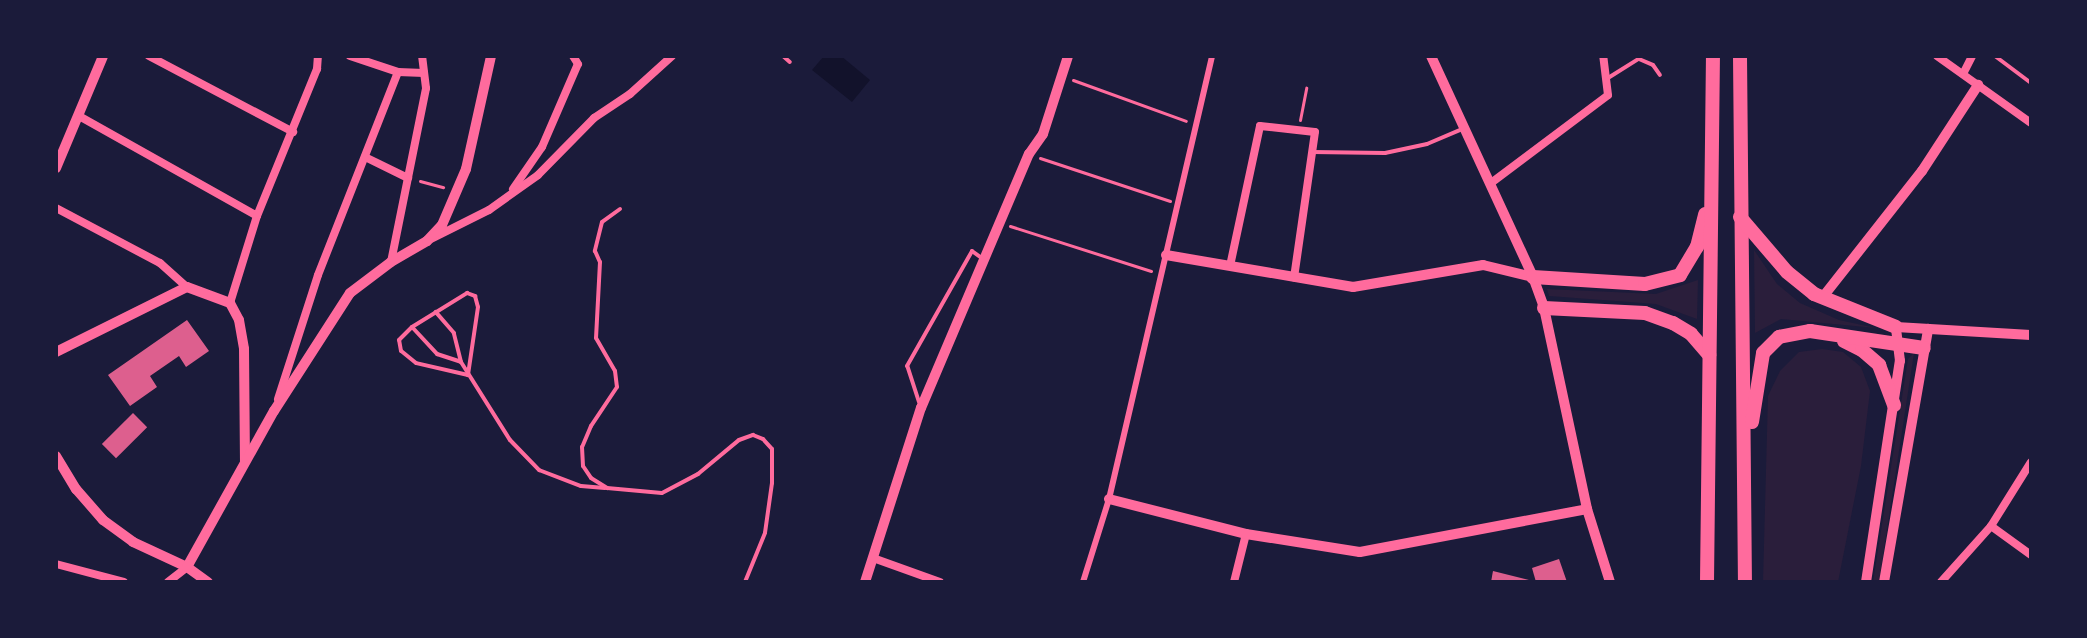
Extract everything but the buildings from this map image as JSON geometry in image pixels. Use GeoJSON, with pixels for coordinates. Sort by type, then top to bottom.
{"type":"FeatureCollection","features":[{"type":"Feature","properties":{"kind":"highway"},"geometry":{"type":"LineString","coordinates":[[1707,582],[1713,56]]}},
{"type":"Feature","properties":{"kind":"highway"},"geometry":{"type":"LineString","coordinates":[[1740,56],[1745,582]]}},
{"type":"Feature","properties":{"kind":"highway"},"geometry":{"type":"LineString","coordinates":[[1533,277],[1645,284],[1680,275],[1697,247],[1711,191]]}},
{"type":"Feature","properties":{"kind":"highway"},"geometry":{"type":"LineString","coordinates":[[1740,217],[1787,272],[1822,298],[1896,327]]}},
{"type":"Feature","properties":{"kind":"highway"},"geometry":{"type":"LineString","coordinates":[[1544,308],[1645,313],[1673,323],[1691,334],[1709,355]]}},
{"type":"Feature","properties":{"kind":"highway"},"geometry":{"type":"LineString","coordinates":[[1746,458],[1761,363],[1767,347],[1788,333],[1810,331],[1924,348]]}},
{"type":"Feature","properties":{"kind":"highway"},"geometry":{"type":"LineString","coordinates":[[1829,335],[1862,350],[1879,365],[1894,405]]}},
{"type":"Feature","properties":{"kind":"street"},"geometry":{"type":"LineString","coordinates":[[56,168],[103,56]]}},
{"type":"Feature","properties":{"kind":"street"},"geometry":{"type":"LineString","coordinates":[[149,56],[293,132]]}},
{"type":"Feature","properties":{"kind":"street"},"geometry":{"type":"LineString","coordinates":[[230,303],[257,216],[293,132],[317,69],[318,56]]}},
{"type":"Feature","properties":{"kind":"street"},"geometry":{"type":"LineString","coordinates":[[350,56],[398,72],[424,73]]}},
{"type":"Feature","properties":{"kind":"street"},"geometry":{"type":"LineString","coordinates":[[384,56],[384,68]]}},
{"type":"Feature","properties":{"kind":"street"},"geometry":{"type":"LineString","coordinates":[[391,262],[426,88],[422,56]]}},
{"type":"Feature","properties":{"kind":"street"},"geometry":{"type":"LineString","coordinates":[[427,241],[442,225],[459,191],[491,56]]}},
{"type":"Feature","properties":{"kind":"street"},"geometry":{"type":"LineString","coordinates":[[505,198],[542,147],[578,64],[573,56]]}},
{"type":"Feature","properties":{"kind":"street"},"geometry":{"type":"LineString","coordinates":[[168,582],[187,567],[274,411],[350,293],[391,262],[505,198],[538,175],[594,118],[630,94],[672,56]]}},
{"type":"Feature","properties":{"kind":"street"},"geometry":{"type":"LineString","coordinates":[[865,582],[921,408],[1029,154],[1043,134],[1068,56]]}},
{"type":"Feature","properties":{"kind":"street"},"geometry":{"type":"LineString","coordinates":[[1083,582],[1109,499],[1212,56]]}},
{"type":"Feature","properties":{"kind":"street"},"geometry":{"type":"LineString","coordinates":[[1431,56],[1491,183],[1544,308],[1587,509],[1610,582]]}},
{"type":"Feature","properties":{"kind":"street"},"geometry":{"type":"LineString","coordinates":[[1491,183],[1608,95],[1603,56]]}},
{"type":"Feature","properties":{"kind":"street"},"geometry":{"type":"LineString","coordinates":[[1937,56],[2031,123]]}},
{"type":"Feature","properties":{"kind":"street"},"geometry":{"type":"LineString","coordinates":[[1963,74],[1972,56]]}},
{"type":"Feature","properties":{"kind":"street"},"geometry":{"type":"LineString","coordinates":[[274,411],[318,275],[398,72]]}},
{"type":"Feature","properties":{"kind":"street"},"geometry":{"type":"LineString","coordinates":[[1822,298],[1922,171],[1978,85]]}},
{"type":"Feature","properties":{"kind":"street"},"geometry":{"type":"LineString","coordinates":[[79,116],[257,216]]}},
{"type":"Feature","properties":{"kind":"street"},"geometry":{"type":"LineString","coordinates":[[1230,266],[1260,126],[1315,132],[1294,277]]}},
{"type":"Feature","properties":{"kind":"street"},"geometry":{"type":"LineString","coordinates":[[365,157],[408,178]]}},
{"type":"Feature","properties":{"kind":"street"},"geometry":{"type":"LineString","coordinates":[[56,208],[160,263],[187,287],[230,303],[239,320],[244,349],[245,463]]}},
{"type":"Feature","properties":{"kind":"street"},"geometry":{"type":"LineString","coordinates":[[1166,255],[1353,287],[1483,265],[1533,277]]}},
{"type":"Feature","properties":{"kind":"street"},"geometry":{"type":"LineString","coordinates":[[56,352],[187,287]]}},
{"type":"Feature","properties":{"kind":"street"},"geometry":{"type":"LineString","coordinates":[[1866,582],[1894,405],[1900,343],[1896,327],[2031,335]]}},
{"type":"Feature","properties":{"kind":"street"},"geometry":{"type":"LineString","coordinates":[[1884,582],[1928,329]]}},
{"type":"Feature","properties":{"kind":"street"},"geometry":{"type":"LineString","coordinates":[[56,456],[76,489],[103,520],[133,542],[187,567],[208,582]]}},
{"type":"Feature","properties":{"kind":"street"},"geometry":{"type":"LineString","coordinates":[[1941,582],[1991,526],[2031,462]]}},
{"type":"Feature","properties":{"kind":"street"},"geometry":{"type":"LineString","coordinates":[[1109,499],[1246,534],[1360,552],[1587,509]]}},
{"type":"Feature","properties":{"kind":"street"},"geometry":{"type":"LineString","coordinates":[[1991,526],[2031,555]]}},
{"type":"Feature","properties":{"kind":"street"},"geometry":{"type":"LineString","coordinates":[[1234,582],[1246,534]]}},
{"type":"Feature","properties":{"kind":"street"},"geometry":{"type":"LineString","coordinates":[[873,558],[940,582]]}},
{"type":"Feature","properties":{"kind":"street"},"geometry":{"type":"LineString","coordinates":[[56,564],[124,582]]}},
{"type":"Feature","properties":{"kind":"lane"},"geometry":{"type":"LineString","coordinates":[[783,56],[790,62]]}},
{"type":"Feature","properties":{"kind":"lane"},"geometry":{"type":"LineString","coordinates":[[1995,56],[2031,83]]}},
{"type":"Feature","properties":{"kind":"lane"},"geometry":{"type":"LineString","coordinates":[[1606,80],[1639,59],[1653,65],[1660,75]]}},
{"type":"Feature","properties":{"kind":"lane"},"geometry":{"type":"LineString","coordinates":[[1312,152],[1385,153],[1427,144],[1465,128]]}},
{"type":"Feature","properties":{"kind":"lane"},"geometry":{"type":"LineString","coordinates":[[607,488],[591,478],[583,466],[582,447],[591,426],[617,387],[615,371],[596,338],[600,262],[595,251],[602,222],[620,209]]}},
{"type":"Feature","properties":{"kind":"lane"},"geometry":{"type":"LineString","coordinates":[[921,408],[907,366],[972,251],[983,259]]}},
{"type":"Feature","properties":{"kind":"lane"},"geometry":{"type":"LineString","coordinates":[[467,293],[475,296],[478,307],[468,375],[416,363],[401,351],[399,340],[412,327],[467,293]]}},
{"type":"Feature","properties":{"kind":"lane"},"geometry":{"type":"LineString","coordinates":[[436,312],[454,333],[461,362],[510,440],[539,470],[581,486],[662,493],[698,474],[739,440],[753,435],[763,439],[772,449],[772,483],[765,533],[745,582]]}},
{"type":"Feature","properties":{"kind":"lane"},"geometry":{"type":"LineString","coordinates":[[412,327],[437,354],[461,362]]}},
{"type":"Feature","properties":{"kind":"path"},"geometry":{"type":"LineString","coordinates":[[1062,76],[1196,124]]}},
{"type":"Feature","properties":{"kind":"path"},"geometry":{"type":"LineString","coordinates":[[1299,131],[1306,88]]}},
{"type":"Feature","properties":{"kind":"path"},"geometry":{"type":"LineString","coordinates":[[1029,154],[1178,203]]}},
{"type":"Feature","properties":{"kind":"path"},"geometry":{"type":"LineString","coordinates":[[408,178],[459,191]]}},
{"type":"Feature","properties":{"kind":"path"},"geometry":{"type":"LineString","coordinates":[[999,222],[1161,274]]}},
{"type":"Feature","properties":{"kind":"shaded area"},"geometry":{"type":"Polygon","coordinates":[[[824,56],[841,56],[870,80],[852,102],[812,70],[824,56]]]}},
{"type":"Feature","properties":{"kind":"shaded area"},"geometry":{"type":"Polygon","coordinates":[[[1754,250],[1777,284],[1800,303],[1839,320],[1876,328],[1781,319],[1755,333],[1754,250]]]}},
{"type":"Feature","properties":{"kind":"shaded area"},"geometry":{"type":"Polygon","coordinates":[[[1698,280],[1697,319],[1656,304],[1549,296],[1547,289],[1656,294],[1698,280]]]}},
{"type":"Feature","properties":{"kind":"shaded area"},"geometry":{"type":"Polygon","coordinates":[[[1822,349],[1843,352],[1861,367],[1870,391],[1861,466],[1838,582],[1763,582],[1768,396],[1780,371],[1799,352],[1822,349]]]}},
{"type":"Feature","properties":{"kind":"shaded area"},"geometry":{"type":"Polygon","coordinates":[[[1914,353],[1879,582],[1873,582],[1908,359],[1914,353]]]}}]}
